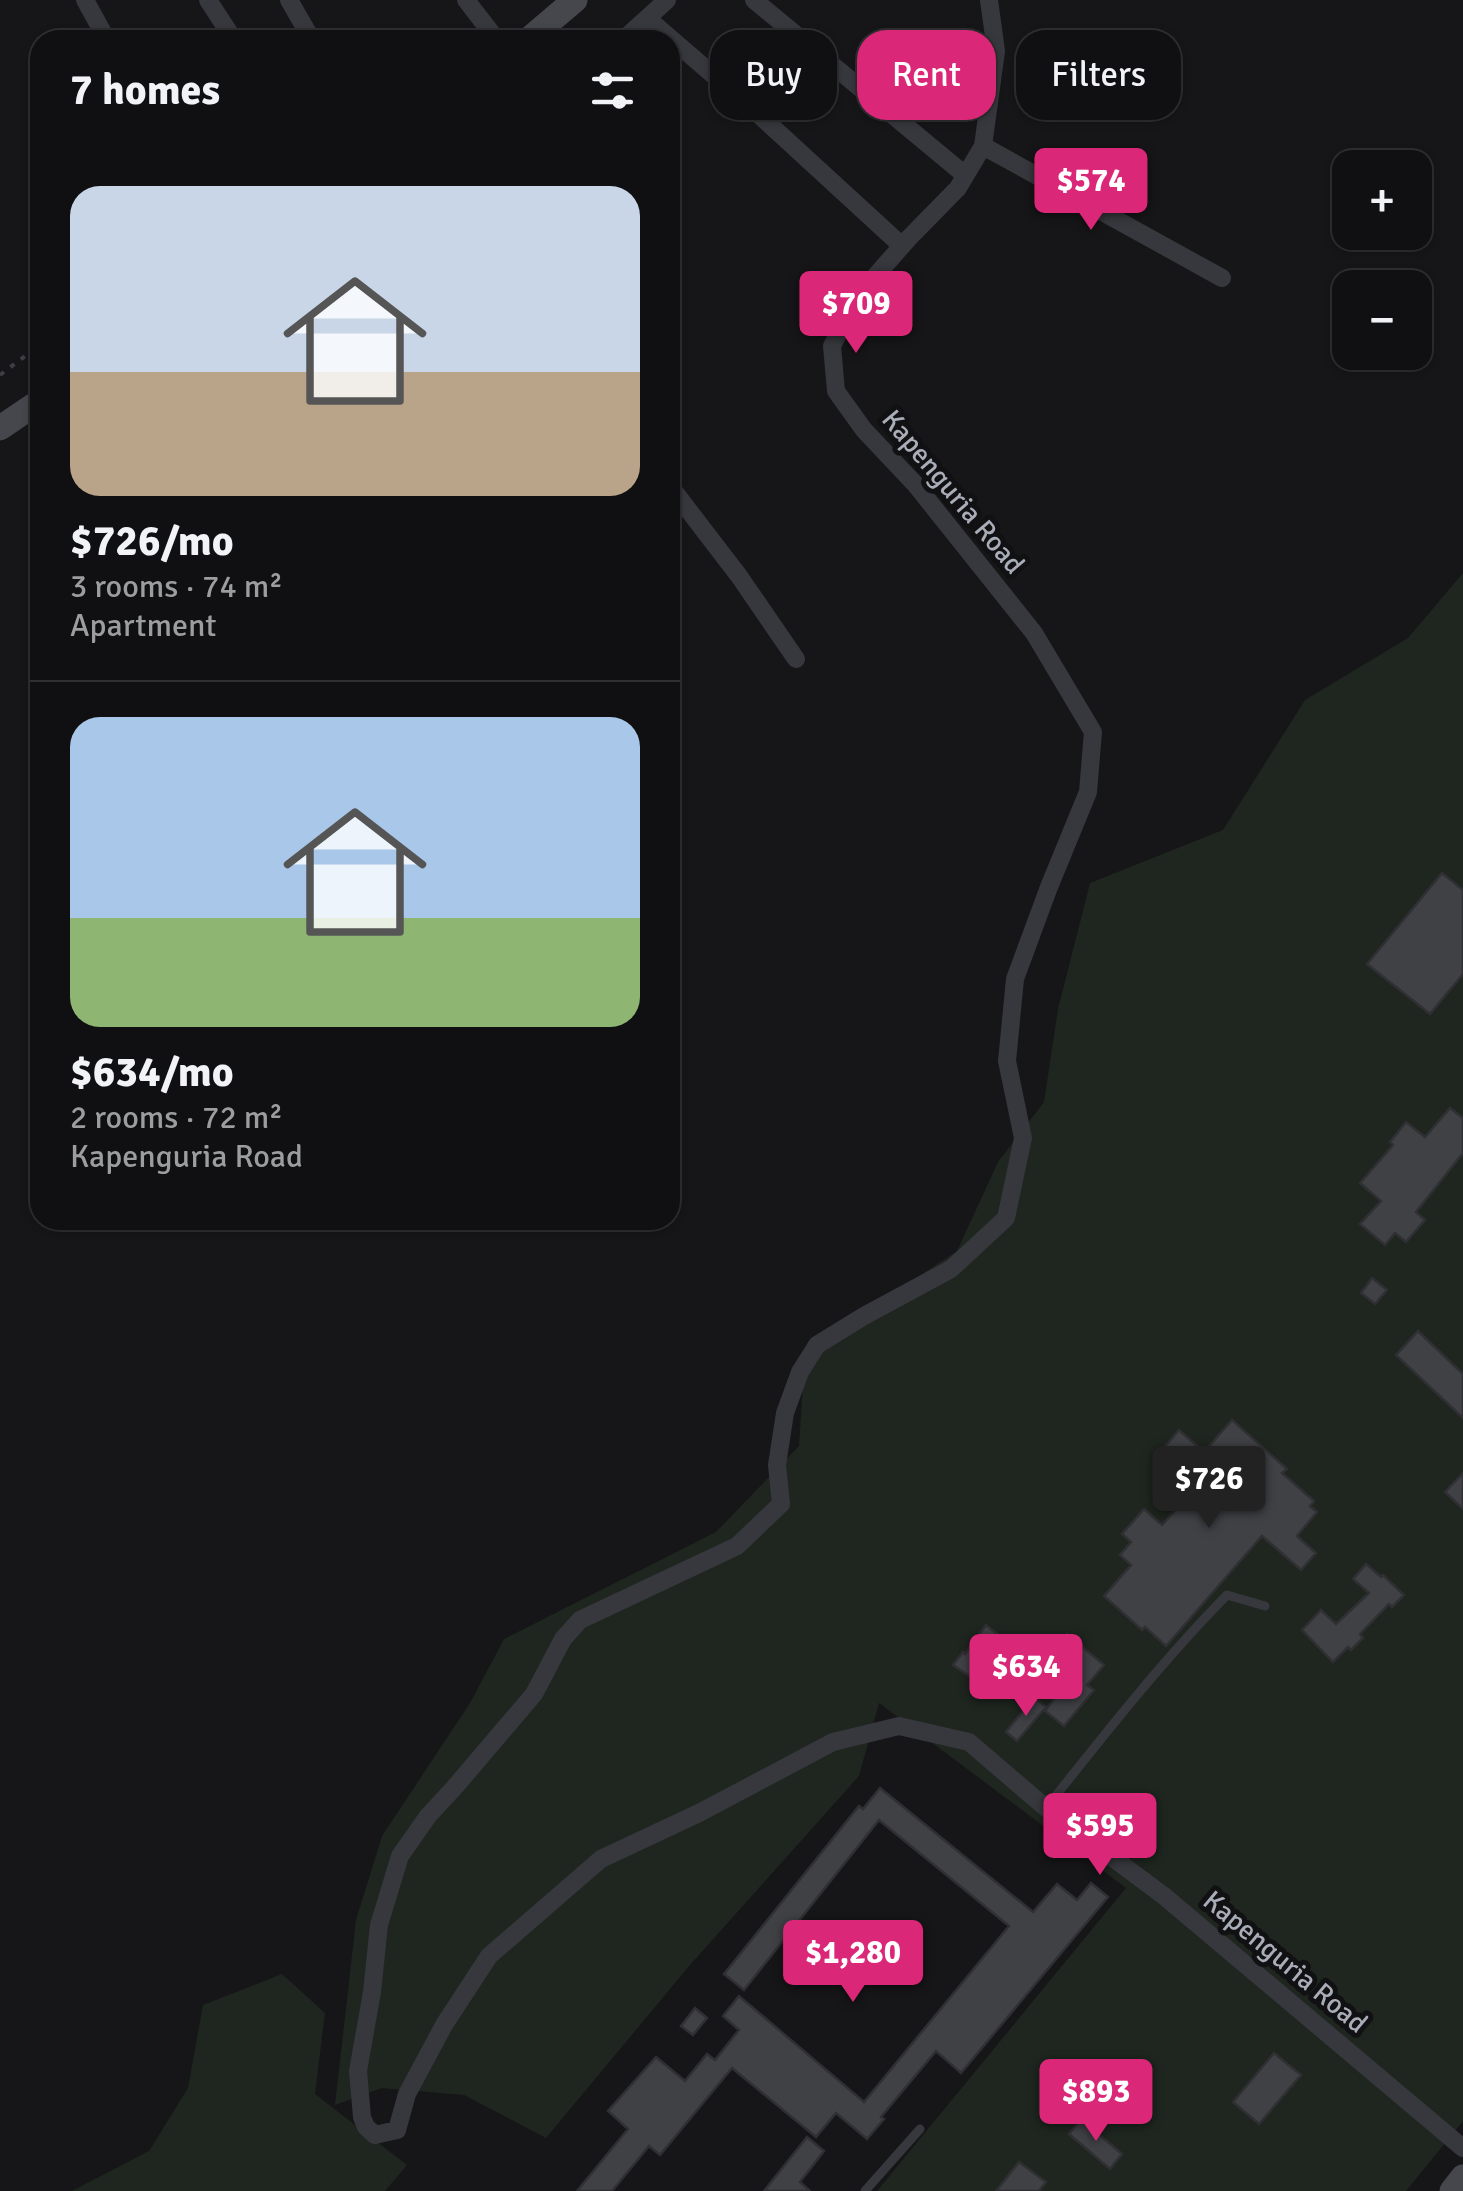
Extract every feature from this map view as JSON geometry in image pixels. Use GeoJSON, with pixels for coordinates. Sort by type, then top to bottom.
{"type":"FeatureCollection","features":[{"type":"Feature","properties":{"kind":"main road"},"geometry":{"type":"LineString","coordinates":[[540,30],[575,0]]}},
{"type":"Feature","properties":{"kind":"main road"},"geometry":{"type":"LineString","coordinates":[[0,428],[30,408]]}},
{"type":"Feature","properties":{"kind":"main road"},"geometry":{"type":"LineString","coordinates":[[1452,2191],[1463,2177]]}},
{"type":"Feature","properties":{"kind":"street"},"geometry":{"type":"LineString","coordinates":[[85,0],[102,30]]}},
{"type":"Feature","properties":{"kind":"street"},"geometry":{"type":"LineString","coordinates":[[208,0],[228,30]]}},
{"type":"Feature","properties":{"kind":"street"},"geometry":{"type":"LineString","coordinates":[[288,0],[306,30]]}},
{"type":"Feature","properties":{"kind":"street"},"geometry":{"type":"LineString","coordinates":[[466,0],[489,30]]}},
{"type":"Feature","properties":{"kind":"street"},"geometry":{"type":"LineString","coordinates":[[634,30],[666,0]]}},
{"type":"Feature","properties":{"kind":"street"},"geometry":{"type":"LineString","coordinates":[[754,0],[965,175]]}},
{"type":"Feature","properties":{"kind":"street","name":"Kapenguria Road"},"geometry":{"type":"LineString","coordinates":[[989,0],[996,51],[983,146],[958,188],[857,297],[832,346],[836,391],[864,430],[916,484],[1022,618],[1093,732],[1088,792],[1015,979],[1008,1062],[1023,1138],[1006,1218],[951,1269],[817,1345],[800,1372],[784,1412],[777,1465],[782,1504],[737,1546],[580,1620],[562,1640],[534,1694],[428,1816],[400,1856],[379,1925],[358,2071],[362,2117],[374,2135],[396,2130],[407,2094],[444,2025],[488,1956],[601,1860],[834,1742],[899,1726],[969,1742],[1046,1808],[1164,1896],[1463,2148]]}},
{"type":"Feature","properties":{"kind":"street"},"geometry":{"type":"LineString","coordinates":[[647,18],[661,30]]}},
{"type":"Feature","properties":{"kind":"street"},"geometry":{"type":"LineString","coordinates":[[680,46],[902,246]]}},
{"type":"Feature","properties":{"kind":"street"},"geometry":{"type":"LineString","coordinates":[[983,146],[1222,278]]}},
{"type":"Feature","properties":{"kind":"street"},"geometry":{"type":"LineString","coordinates":[[680,499],[796,659]]}},
{"type":"Feature","properties":{"kind":"lane"},"geometry":{"type":"LineString","coordinates":[[1046,1808],[1141,1690],[1228,1595],[1265,1606]]}},
{"type":"Feature","properties":{"kind":"lane"},"geometry":{"type":"LineString","coordinates":[[866,2191],[920,2129]]}},
{"type":"Feature","properties":{"kind":"path"},"geometry":{"type":"LineString","coordinates":[[0,375],[30,352]]}},
{"type":"Feature","properties":{"kind":"shaded area"},"geometry":{"type":"Polygon","coordinates":[[[1463,573],[1463,2121],[1406,2191],[877,2191],[1126,1888],[879,1703],[859,1776],[690,1965],[546,2138],[464,2095],[382,2088],[335,2105],[356,1920],[382,1836],[470,1703],[504,1639],[716,1532],[799,1446],[805,1351],[957,1251],[998,1162],[1044,1102],[1058,1009],[1090,883],[1223,830],[1305,700],[1408,638],[1463,573]]]}},
{"type":"Feature","properties":{"kind":"shaded area"},"geometry":{"type":"Polygon","coordinates":[[[282,1974],[325,2013],[315,2094],[407,2165],[385,2191],[72,2191],[149,2151],[188,2088],[203,2005],[282,1974]]]}},
{"type":"Feature","properties":{"kind":"building"},"geometry":{"type":"Polygon","coordinates":[[[1442,873],[1463,890],[1463,974],[1430,1014],[1367,964],[1442,873]]]}},
{"type":"Feature","properties":{"kind":"building"},"geometry":{"type":"Polygon","coordinates":[[[1450,1108],[1463,1118],[1463,1153],[1416,1212],[1425,1220],[1406,1242],[1395,1233],[1385,1245],[1360,1224],[1381,1201],[1360,1183],[1393,1145],[1390,1142],[1406,1122],[1425,1137],[1450,1108]]]}},
{"type":"Feature","properties":{"kind":"building"},"geometry":{"type":"Polygon","coordinates":[[[1372,1278],[1387,1290],[1375,1304],[1361,1293],[1372,1278]]]}},
{"type":"Feature","properties":{"kind":"building"},"geometry":{"type":"Polygon","coordinates":[[[1418,1331],[1463,1374],[1463,1418],[1396,1355],[1418,1331]]]}},
{"type":"Feature","properties":{"kind":"building"},"geometry":{"type":"Polygon","coordinates":[[[1232,1420],[1287,1469],[1282,1473],[1314,1501],[1310,1506],[1317,1512],[1297,1536],[1316,1553],[1301,1570],[1262,1536],[1166,1646],[1104,1596],[1131,1565],[1120,1555],[1131,1542],[1122,1534],[1144,1509],[1162,1525],[1200,1483],[1162,1450],[1179,1430],[1204,1452],[1232,1420]]]}},
{"type":"Feature","properties":{"kind":"building"},"geometry":{"type":"Polygon","coordinates":[[[1463,1473],[1463,1509],[1445,1492],[1463,1473]]]}},
{"type":"Feature","properties":{"kind":"building"},"geometry":{"type":"Polygon","coordinates":[[[1366,1564],[1404,1595],[1392,1607],[1389,1604],[1360,1634],[1363,1638],[1333,1662],[1302,1630],[1321,1610],[1336,1624],[1369,1593],[1353,1579],[1366,1564]]]}},
{"type":"Feature","properties":{"kind":"building"},"geometry":{"type":"Polygon","coordinates":[[[986,1625],[1032,1662],[1007,1690],[977,1664],[969,1676],[953,1665],[986,1625]]]}},
{"type":"Feature","properties":{"kind":"building"},"geometry":{"type":"Polygon","coordinates":[[[1067,1634],[1104,1665],[1087,1685],[1094,1690],[1064,1726],[1045,1711],[1067,1681],[1041,1662],[1067,1634]]]}},
{"type":"Feature","properties":{"kind":"building"},"geometry":{"type":"Polygon","coordinates":[[[1034,1697],[1046,1707],[1017,1741],[1006,1732],[1034,1697]]]}},
{"type":"Feature","properties":{"kind":"building"},"geometry":{"type":"Polygon","coordinates":[[[880,1788],[1033,1912],[1057,1884],[1077,1900],[1091,1883],[1108,1897],[961,2073],[936,2051],[867,2139],[836,2113],[816,2137],[732,2068],[660,2155],[649,2146],[612,2191],[577,2191],[628,2129],[608,2111],[656,2057],[685,2081],[707,2054],[715,2060],[739,2030],[723,2016],[739,1996],[864,2102],[1009,1926],[879,1820],[744,1990],[724,1974],[859,1806],[863,1809],[880,1788]]]}},
{"type":"Feature","properties":{"kind":"building"},"geometry":{"type":"Polygon","coordinates":[[[695,2008],[707,2018],[693,2035],[681,2026],[695,2008]]]}},
{"type":"Feature","properties":{"kind":"building"},"geometry":{"type":"Polygon","coordinates":[[[1274,2053],[1301,2075],[1259,2124],[1233,2102],[1274,2053]]]}},
{"type":"Feature","properties":{"kind":"building"},"geometry":{"type":"Polygon","coordinates":[[[1081,2119],[1122,2154],[1110,2169],[1069,2134],[1081,2119]]]}},
{"type":"Feature","properties":{"kind":"building"},"geometry":{"type":"Polygon","coordinates":[[[807,2137],[824,2151],[800,2182],[810,2191],[764,2191],[807,2137]]]}},
{"type":"Feature","properties":{"kind":"building"},"geometry":{"type":"Polygon","coordinates":[[[1019,2162],[1046,2182],[1039,2191],[996,2191],[1019,2162]]]}}]}
